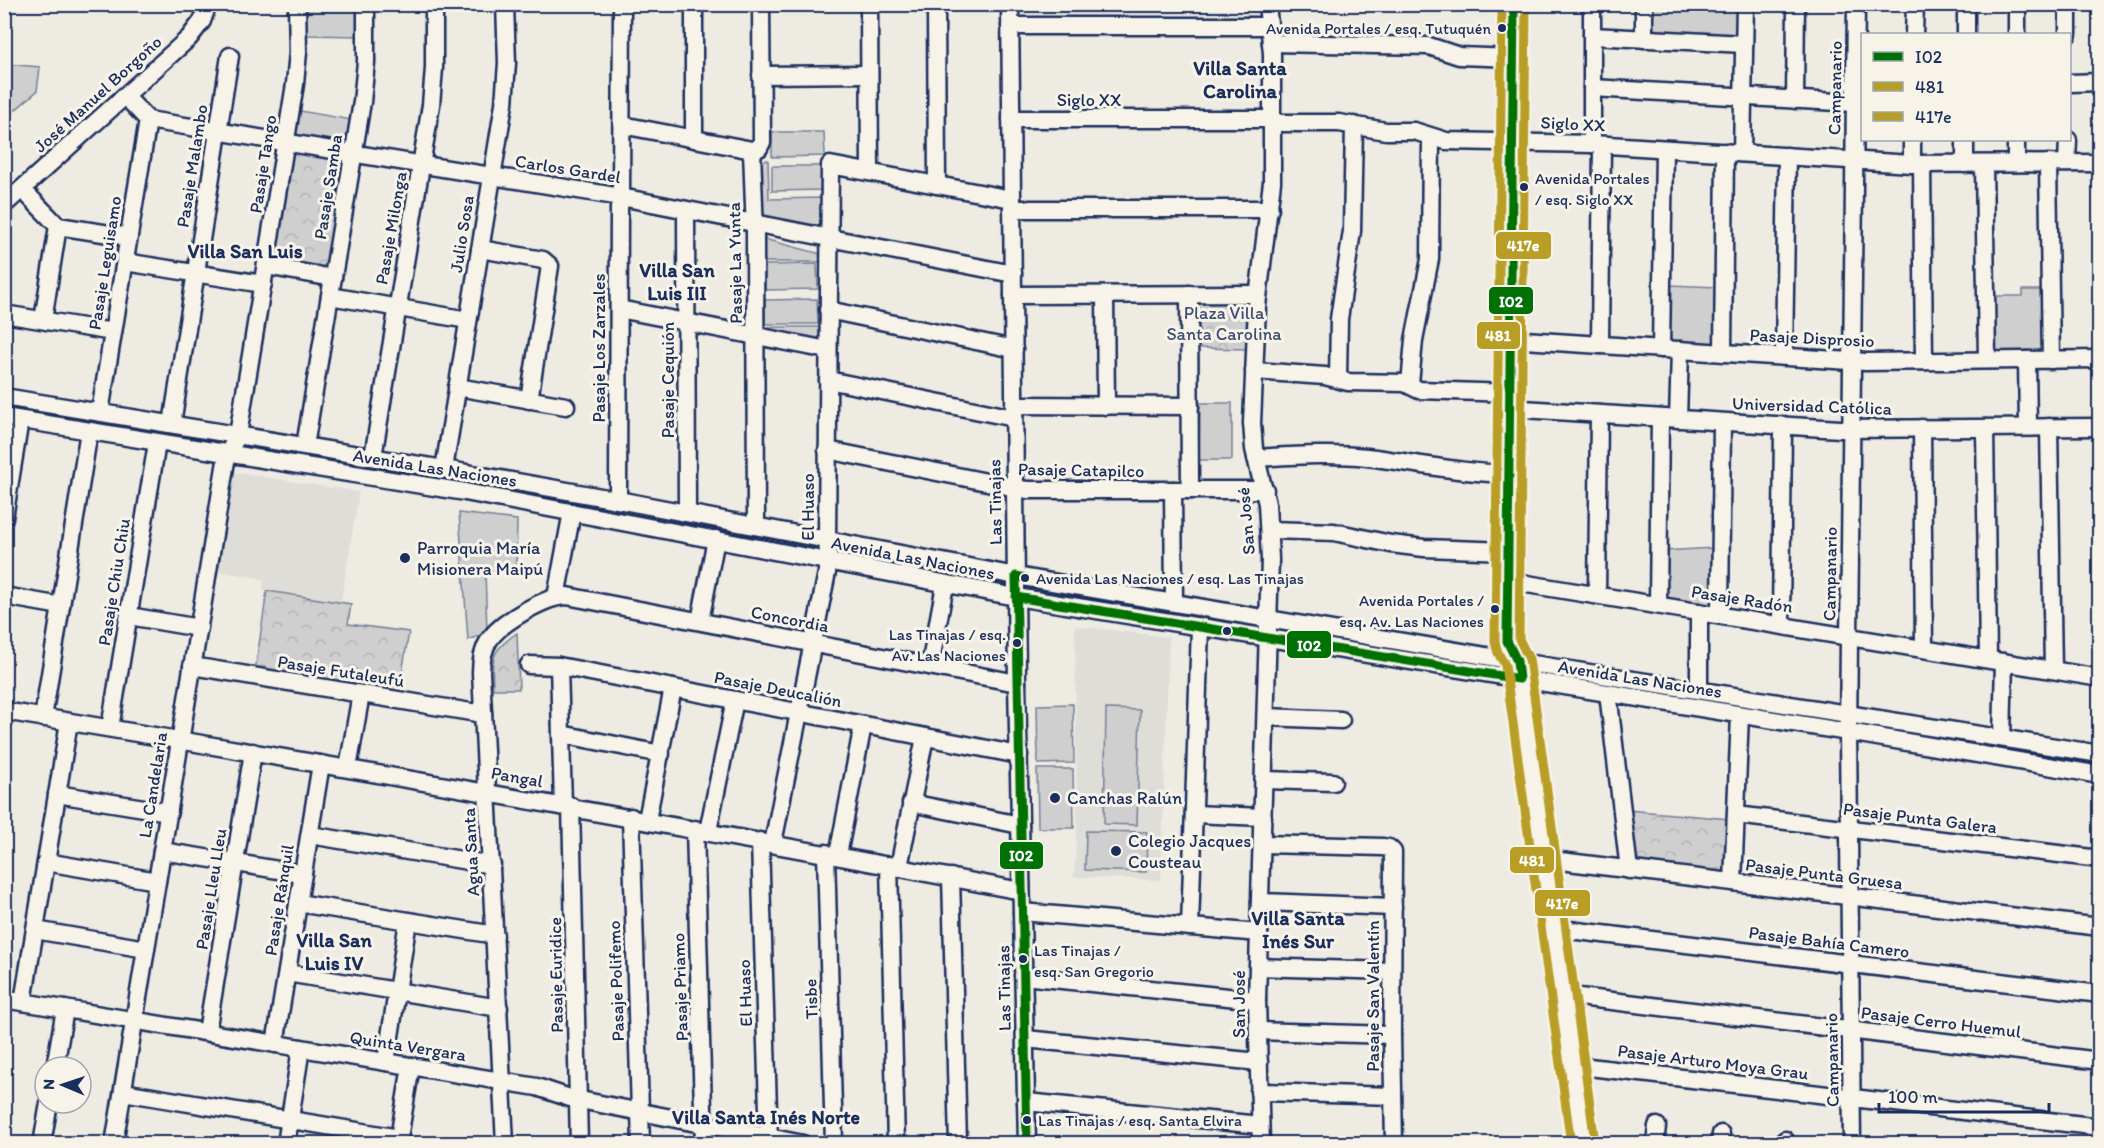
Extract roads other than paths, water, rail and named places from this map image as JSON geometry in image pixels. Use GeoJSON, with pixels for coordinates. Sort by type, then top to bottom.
{"type":"FeatureCollection","features":[{"type":"Feature","properties":{"kind":"main road"},"geometry":{"type":"LineString","coordinates":[[1514,4],[1524,340],[1510,474],[1507,641],[1518,670],[1583,1143]]}},
{"type":"Feature","properties":{"kind":"main road"},"geometry":{"type":"LineString","coordinates":[[1518,670],[1521,584],[1517,401],[1519,142],[1526,4]]}},
{"type":"Feature","properties":{"kind":"street","name":"José Manuel Borgoño"},"geometry":{"type":"LineString","coordinates":[[4,205],[196,30],[208,4]]}},
{"type":"Feature","properties":{"kind":"street","name":"Pasaje Tango"},"geometry":{"type":"LineString","coordinates":[[238,435],[298,65],[297,4]]}},
{"type":"Feature","properties":{"kind":"street","name":"Pasaje Samba"},"geometry":{"type":"LineString","coordinates":[[305,446],[364,83],[366,4]]}},
{"type":"Feature","properties":{"kind":"street","name":"Pasaje Milonga"},"geometry":{"type":"LineString","coordinates":[[373,457],[434,85],[434,4]]}},
{"type":"Feature","properties":{"kind":"street","name":"Julio Sosa"},"geometry":{"type":"LineString","coordinates":[[444,469],[506,90],[505,4]]}},
{"type":"Feature","properties":{"kind":"street","name":"Pasaje Los Zarzales"},"geometry":{"type":"LineString","coordinates":[[618,500],[622,4]]}},
{"type":"Feature","properties":{"kind":"street"},"geometry":{"type":"LineString","coordinates":[[694,4],[694,139]]}},
{"type":"Feature","properties":{"kind":"street","name":"Pasaje La Yunta"},"geometry":{"type":"LineString","coordinates":[[756,526],[752,150],[759,148],[762,142],[761,4]]}},
{"type":"Feature","properties":{"kind":"street"},"geometry":{"type":"LineString","coordinates":[[869,4],[870,172],[937,185],[1012,204],[1270,208]]}},
{"type":"Feature","properties":{"kind":"street"},"geometry":{"type":"LineString","coordinates":[[936,4],[937,185]]}},
{"type":"Feature","properties":{"kind":"street","name":"Las Tinajas"},"geometry":{"type":"LineString","coordinates":[[1010,4],[1017,683],[1027,1143]]}},
{"type":"Feature","properties":{"kind":"street","name":"San José"},"geometry":{"type":"LineString","coordinates":[[1261,1143],[1257,1000],[1269,638],[1269,530],[1265,490],[1252,432],[1258,294],[1272,182],[1270,35],[1267,4]]}},
{"type":"Feature","properties":{"kind":"street"},"geometry":{"type":"LineString","coordinates":[[1592,4],[1592,88],[1597,145],[1600,345]]}},
{"type":"Feature","properties":{"kind":"street"},"geometry":{"type":"LineString","coordinates":[[1644,4],[1644,39]]}},
{"type":"Feature","properties":{"kind":"street"},"geometry":{"type":"LineString","coordinates":[[1722,352],[1734,153],[1743,97],[1745,4]]}},
{"type":"Feature","properties":{"kind":"street"},"geometry":{"type":"LineString","coordinates":[[1795,100],[1796,4]]}},
{"type":"Feature","properties":{"kind":"street","name":"Campanario"},"geometry":{"type":"LineString","coordinates":[[1852,1143],[1848,714],[1854,160],[1855,103],[1859,80],[1856,4]]}},
{"type":"Feature","properties":{"kind":"street"},"geometry":{"type":"LineString","coordinates":[[1914,33],[1915,4]]}},
{"type":"Feature","properties":{"kind":"street"},"geometry":{"type":"LineString","coordinates":[[1966,4],[1966,33]]}},
{"type":"Feature","properties":{"kind":"street"},"geometry":{"type":"LineString","coordinates":[[2017,4],[2017,33]]}},
{"type":"Feature","properties":{"kind":"street"},"geometry":{"type":"LineString","coordinates":[[2068,4],[2068,33]]}},
{"type":"Feature","properties":{"kind":"street"},"geometry":{"type":"LineString","coordinates":[[1010,26],[1270,35],[1429,46],[1459,56],[1514,58]]}},
{"type":"Feature","properties":{"kind":"street"},"geometry":{"type":"LineString","coordinates":[[1592,36],[1744,44]]}},
{"type":"Feature","properties":{"kind":"street","name":"Pasaje Malambo"},"geometry":{"type":"LineString","coordinates":[[172,424],[230,56]]}},
{"type":"Feature","properties":{"kind":"street"},"geometry":{"type":"LineString","coordinates":[[761,75],[869,74]]}},
{"type":"Feature","properties":{"kind":"street"},"geometry":{"type":"LineString","coordinates":[[2071,83],[2100,82]]}},
{"type":"Feature","properties":{"kind":"street"},"geometry":{"type":"LineString","coordinates":[[1592,88],[1855,103]]}},
{"type":"Feature","properties":{"kind":"street"},"geometry":{"type":"LineString","coordinates":[[124,96],[148,120]]}},
{"type":"Feature","properties":{"kind":"street","name":"Siglo XX"},"geometry":{"type":"LineString","coordinates":[[1011,119],[1263,119],[1354,125],[1386,131],[1414,131],[1446,141],[1597,145],[1917,164],[2100,163]]}},
{"type":"Feature","properties":{"kind":"street","name":"Carlos Gardel"},"geometry":{"type":"LineString","coordinates":[[148,120],[621,197],[1013,274]]}},
{"type":"Feature","properties":{"kind":"street","name":"Pasaje Leguisamo"},"geometry":{"type":"LineString","coordinates":[[100,412],[148,120]]}},
{"type":"Feature","properties":{"kind":"street"},"geometry":{"type":"LineString","coordinates":[[622,125],[752,150]]}},
{"type":"Feature","properties":{"kind":"street"},"geometry":{"type":"LineString","coordinates":[[1338,378],[1339,319],[1352,231],[1354,125]]}},
{"type":"Feature","properties":{"kind":"street"},"geometry":{"type":"LineString","coordinates":[[1410,384],[1414,340],[1430,259],[1431,137]]}},
{"type":"Feature","properties":{"kind":"street"},"geometry":{"type":"LineString","coordinates":[[1912,141],[1917,164],[1924,361]]}},
{"type":"Feature","properties":{"kind":"street"},"geometry":{"type":"LineString","coordinates":[[1965,141],[1965,164]]}},
{"type":"Feature","properties":{"kind":"street"},"geometry":{"type":"LineString","coordinates":[[2016,141],[2016,163]]}},
{"type":"Feature","properties":{"kind":"street"},"geometry":{"type":"LineString","coordinates":[[2067,163],[2068,141]]}},
{"type":"Feature","properties":{"kind":"street"},"geometry":{"type":"LineString","coordinates":[[1661,349],[1664,149]]}},
{"type":"Feature","properties":{"kind":"street"},"geometry":{"type":"LineString","coordinates":[[1784,356],[1787,156]]}},
{"type":"Feature","properties":{"kind":"street"},"geometry":{"type":"LineString","coordinates":[[2048,163],[2051,360]]}},
{"type":"Feature","properties":{"kind":"street"},"geometry":{"type":"LineString","coordinates":[[1984,164],[1986,360]]}},
{"type":"Feature","properties":{"kind":"street","name":"El Huaso"},"geometry":{"type":"LineString","coordinates":[[769,1140],[767,842],[799,713],[828,562],[830,165],[870,172]]}},
{"type":"Feature","properties":{"kind":"street"},"geometry":{"type":"LineString","coordinates":[[21,189],[58,226],[129,237]]}},
{"type":"Feature","properties":{"kind":"street","name":"Pasaje Cequión"},"geometry":{"type":"LineString","coordinates":[[687,210],[687,513]]}},
{"type":"Feature","properties":{"kind":"street"},"geometry":{"type":"LineString","coordinates":[[43,320],[58,226]]}},
{"type":"Feature","properties":{"kind":"street"},"geometry":{"type":"LineString","coordinates":[[480,249],[549,263],[550,269],[529,400]]}},
{"type":"Feature","properties":{"kind":"street"},"geometry":{"type":"LineString","coordinates":[[125,262],[263,284]]}},
{"type":"Feature","properties":{"kind":"street"},"geometry":{"type":"LineString","coordinates":[[266,266],[333,278]]}},
{"type":"Feature","properties":{"kind":"street"},"geometry":{"type":"LineString","coordinates":[[1174,602],[1190,406],[1189,294]]}},
{"type":"Feature","properties":{"kind":"street"},"geometry":{"type":"LineString","coordinates":[[1013,295],[1258,294]]}},
{"type":"Feature","properties":{"kind":"street"},"geometry":{"type":"LineString","coordinates":[[1105,295],[1106,406]]}},
{"type":"Feature","properties":{"kind":"street"},"geometry":{"type":"LineString","coordinates":[[330,296],[468,320]]}},
{"type":"Feature","properties":{"kind":"street"},"geometry":{"type":"LineString","coordinates":[[619,309],[828,350]]}},
{"type":"Feature","properties":{"kind":"street"},"geometry":{"type":"LineString","coordinates":[[828,310],[1014,349]]}},
{"type":"Feature","properties":{"kind":"street"},"geometry":{"type":"LineString","coordinates":[[4,314],[113,332]]}},
{"type":"Feature","properties":{"kind":"street","name":"Pasaje Disprosio"},"geometry":{"type":"LineString","coordinates":[[1524,340],[1852,361],[2100,359]]}},
{"type":"Feature","properties":{"kind":"street"},"geometry":{"type":"LineString","coordinates":[[1678,419],[1680,350]]}},
{"type":"Feature","properties":{"kind":"street"},"geometry":{"type":"LineString","coordinates":[[2027,360],[2028,427]]}},
{"type":"Feature","properties":{"kind":"street","name":"Universidad Católica"},"geometry":{"type":"LineString","coordinates":[[1254,371],[1325,376],[1348,382],[1405,382],[1419,390],[1517,401],[1599,414],[1851,429],[2100,427]]}},
{"type":"Feature","properties":{"kind":"street"},"geometry":{"type":"LineString","coordinates":[[828,380],[1014,412],[1106,406],[1190,406]]}},
{"type":"Feature","properties":{"kind":"street"},"geometry":{"type":"LineString","coordinates":[[457,387],[566,406]]}},
{"type":"Feature","properties":{"kind":"street","name":"Avenida Las Naciones"},"geometry":{"type":"LineString","coordinates":[[4,397],[373,457],[618,500],[1016,576],[1269,618],[1518,670],[1608,693],[2100,775]]}},
{"type":"Feature","properties":{"kind":"street"},"geometry":{"type":"LineString","coordinates":[[1597,596],[1599,414]]}},
{"type":"Feature","properties":{"kind":"street"},"geometry":{"type":"LineString","coordinates":[[1658,605],[1660,418]]}},
{"type":"Feature","properties":{"kind":"street"},"geometry":{"type":"LineString","coordinates":[[4,518],[12,419]]}},
{"type":"Feature","properties":{"kind":"street","name":"Avenida Las Naciones"},"geometry":{"type":"LineString","coordinates":[[12,419],[465,492],[945,585],[1200,627],[1518,670],[1699,690],[2100,754]]}},
{"type":"Feature","properties":{"kind":"street"},"geometry":{"type":"LineString","coordinates":[[1720,615],[1722,422]]}},
{"type":"Feature","properties":{"kind":"street"},"geometry":{"type":"LineString","coordinates":[[1781,625],[1783,426]]}},
{"type":"Feature","properties":{"kind":"street"},"geometry":{"type":"LineString","coordinates":[[2049,427],[2053,670]]}},
{"type":"Feature","properties":{"kind":"street"},"geometry":{"type":"LineString","coordinates":[[1922,428],[1924,648]]}},
{"type":"Feature","properties":{"kind":"street"},"geometry":{"type":"LineString","coordinates":[[1986,428],[1996,660],[2002,738]]}},
{"type":"Feature","properties":{"kind":"street"},"geometry":{"type":"LineString","coordinates":[[44,718],[89,431]]}},
{"type":"Feature","properties":{"kind":"street","name":"La Candelaria"},"geometry":{"type":"LineString","coordinates":[[114,1143],[227,455],[238,435]]}},
{"type":"Feature","properties":{"kind":"street","name":"Pasaje Chiu Chiu"},"geometry":{"type":"LineString","coordinates":[[110,729],[157,443]]}},
{"type":"Feature","properties":{"kind":"street","name":"Pasaje Catapilco"},"geometry":{"type":"LineString","coordinates":[[827,450],[1015,489],[1265,490]]}},
{"type":"Feature","properties":{"kind":"street"},"geometry":{"type":"LineString","coordinates":[[1256,458],[1359,456],[1464,472],[1510,474]]}},
{"type":"Feature","properties":{"kind":"street"},"geometry":{"type":"LineString","coordinates":[[556,597],[572,512]]}},
{"type":"Feature","properties":{"kind":"street"},"geometry":{"type":"LineString","coordinates":[[1269,530],[1334,531],[1392,544],[1424,548],[1508,550]]}},
{"type":"Feature","properties":{"kind":"street"},"geometry":{"type":"LineString","coordinates":[[700,621],[716,539]]}},
{"type":"Feature","properties":{"kind":"street","name":"Pasaje Radón"},"geometry":{"type":"LineString","coordinates":[[1521,584],[2100,678]]}},
{"type":"Feature","properties":{"kind":"street"},"geometry":{"type":"LineString","coordinates":[[930,666],[945,585]]}},
{"type":"Feature","properties":{"kind":"street"},"geometry":{"type":"LineString","coordinates":[[4,596],[61,606]]}},
{"type":"Feature","properties":{"kind":"street","name":"Concordia"},"geometry":{"type":"LineString","coordinates":[[556,597],[572,597],[1017,683]]}},
{"type":"Feature","properties":{"kind":"street","name":"Agua Santa"},"geometry":{"type":"LineString","coordinates":[[505,1143],[481,665],[490,639],[504,625],[541,603],[556,597]]}},
{"type":"Feature","properties":{"kind":"street"},"geometry":{"type":"LineString","coordinates":[[1699,612],[1699,690]]}},
{"type":"Feature","properties":{"kind":"street"},"geometry":{"type":"LineString","coordinates":[[129,616],[199,628]]}},
{"type":"Feature","properties":{"kind":"street"},"geometry":{"type":"LineString","coordinates":[[1190,927],[1200,627]]}},
{"type":"Feature","properties":{"kind":"street","name":"Pasaje Deucalión"},"geometry":{"type":"LineString","coordinates":[[530,665],[559,666],[1019,755]]}},
{"type":"Feature","properties":{"kind":"street","name":"Pasaje Futaleufú"},"geometry":{"type":"LineString","coordinates":[[192,666],[483,714]]}},
{"type":"Feature","properties":{"kind":"street","name":"Pasaje Euridice"},"geometry":{"type":"LineString","coordinates":[[559,666],[561,734],[567,806],[579,1143]]}},
{"type":"Feature","properties":{"kind":"street","name":"Pasaje Polifemo"},"geometry":{"type":"LineString","coordinates":[[641,1143],[639,819],[661,754],[673,688]]}},
{"type":"Feature","properties":{"kind":"street"},"geometry":{"type":"LineString","coordinates":[[1608,693],[1629,870]]}},
{"type":"Feature","properties":{"kind":"street"},"geometry":{"type":"LineString","coordinates":[[348,768],[361,694]]}},
{"type":"Feature","properties":{"kind":"street"},"geometry":{"type":"LineString","coordinates":[[1731,695],[1734,714],[1736,815],[1733,882]]}},
{"type":"Feature","properties":{"kind":"street","name":"Pasaje Priamo"},"geometry":{"type":"LineString","coordinates":[[704,1143],[702,830],[735,700]]}},
{"type":"Feature","properties":{"kind":"street","name":"Pangal"},"geometry":{"type":"LineString","coordinates":[[4,711],[488,792],[1022,891]]}},
{"type":"Feature","properties":{"kind":"street"},"geometry":{"type":"LineString","coordinates":[[1266,717],[1341,720]]}},
{"type":"Feature","properties":{"kind":"street"},"geometry":{"type":"LineString","coordinates":[[23,1002],[69,722]]}},
{"type":"Feature","properties":{"kind":"street","name":"Tisbe"},"geometry":{"type":"LineString","coordinates":[[834,1143],[832,854],[863,725]]}},
{"type":"Feature","properties":{"kind":"street"},"geometry":{"type":"LineString","coordinates":[[561,734],[661,754]]}},
{"type":"Feature","properties":{"kind":"street"},"geometry":{"type":"LineString","coordinates":[[896,1143],[894,866],[911,803],[925,737]]}},
{"type":"Feature","properties":{"kind":"street","name":"Pasaje Lleu Lleu"},"geometry":{"type":"LineString","coordinates":[[207,1032],[254,752]]}},
{"type":"Feature","properties":{"kind":"street","name":"Pasaje Ránquil"},"geometry":{"type":"LineString","coordinates":[[275,1044],[321,764]]}},
{"type":"Feature","properties":{"kind":"street"},"geometry":{"type":"LineString","coordinates":[[1264,780],[1333,782]]}},
{"type":"Feature","properties":{"kind":"street"},"geometry":{"type":"LineString","coordinates":[[57,794],[169,812]]}},
{"type":"Feature","properties":{"kind":"street"},"geometry":{"type":"LineString","coordinates":[[911,803],[1020,825]]}},
{"type":"Feature","properties":{"kind":"street"},"geometry":{"type":"LineString","coordinates":[[1194,814],[1263,817]]}},
{"type":"Feature","properties":{"kind":"street","name":"Pasaje Punta Galera"},"geometry":{"type":"LineString","coordinates":[[1736,815],[2100,859]]}},
{"type":"Feature","properties":{"kind":"street"},"geometry":{"type":"LineString","coordinates":[[309,835],[492,865]]}},
{"type":"Feature","properties":{"kind":"street","name":"Pasaje San Valentín"},"geometry":{"type":"LineString","coordinates":[[1262,844],[1383,847],[1391,850],[1394,858],[1392,971],[1394,1143]]}},
{"type":"Feature","properties":{"kind":"street"},"geometry":{"type":"LineString","coordinates":[[162,851],[303,874]]}},
{"type":"Feature","properties":{"kind":"street","name":"Pasaje Punta Gruesa"},"geometry":{"type":"LineString","coordinates":[[1544,859],[2100,927]]}},
{"type":"Feature","properties":{"kind":"street"},"geometry":{"type":"LineString","coordinates":[[46,862],[157,881]]}},
{"type":"Feature","properties":{"kind":"street"},"geometry":{"type":"LineString","coordinates":[[951,877],[958,1143]]}},
{"type":"Feature","properties":{"kind":"street"},"geometry":{"type":"LineString","coordinates":[[1260,902],[1393,907]]}},
{"type":"Feature","properties":{"kind":"street"},"geometry":{"type":"LineString","coordinates":[[298,903],[495,935]]}},
{"type":"Feature","properties":{"kind":"street"},"geometry":{"type":"LineString","coordinates":[[1022,912],[1259,933]]}},
{"type":"Feature","properties":{"kind":"street"},"geometry":{"type":"LineString","coordinates":[[386,1062],[408,921]]}},
{"type":"Feature","properties":{"kind":"street","name":"Pasaje Bahía Camero"},"geometry":{"type":"LineString","coordinates":[[1553,928],[2100,994]]}},
{"type":"Feature","properties":{"kind":"street"},"geometry":{"type":"LineString","coordinates":[[35,930],[146,949]]}},
{"type":"Feature","properties":{"kind":"street"},"geometry":{"type":"LineString","coordinates":[[1258,967],[1392,971]]}},
{"type":"Feature","properties":{"kind":"street"},"geometry":{"type":"LineString","coordinates":[[287,973],[499,1008]]}},
{"type":"Feature","properties":{"kind":"street"},"geometry":{"type":"LineString","coordinates":[[1023,976],[1257,1000]]}},
{"type":"Feature","properties":{"kind":"street","name":"Pasaje Cerro Huemul"},"geometry":{"type":"LineString","coordinates":[[1563,995],[2100,1061]]}},
{"type":"Feature","properties":{"kind":"street","name":"Quinta Vergara"},"geometry":{"type":"LineString","coordinates":[[4,999],[537,1087],[578,1099],[704,1124],[769,1140],[803,1143]]}},
{"type":"Feature","properties":{"kind":"street"},"geometry":{"type":"LineString","coordinates":[[57,1055],[64,1009]]}},
{"type":"Feature","properties":{"kind":"street"},"geometry":{"type":"LineString","coordinates":[[1258,1031],[1392,1035]]}},
{"type":"Feature","properties":{"kind":"street"},"geometry":{"type":"LineString","coordinates":[[1024,1039],[1259,1062]]}},
{"type":"Feature","properties":{"kind":"street"},"geometry":{"type":"LineString","coordinates":[[286,1143],[301,1048]]}},
{"type":"Feature","properties":{"kind":"street","name":"Pasaje Arturo Moya Grau"},"geometry":{"type":"LineString","coordinates":[[1572,1065],[2100,1127]]}},
{"type":"Feature","properties":{"kind":"street"},"geometry":{"type":"LineString","coordinates":[[123,1092],[399,1141],[411,1066]]}},
{"type":"Feature","properties":{"kind":"street"},"geometry":{"type":"LineString","coordinates":[[1259,1092],[1393,1096]]}},
{"type":"Feature","properties":{"kind":"street"},"geometry":{"type":"LineString","coordinates":[[1026,1102],[1260,1125]]}},
{"type":"Feature","properties":{"kind":"street"},"geometry":{"type":"LineString","coordinates":[[42,1143],[47,1115]]}},
{"type":"Feature","properties":{"kind":"street"},"geometry":{"type":"LineString","coordinates":[[1654,1143],[1657,1126]]}},
{"type":"Feature","properties":{"kind":"place","name":"Avenida Portales / esq. Tutuquén"},"geometry":{"type":"Point","coordinates":[1502,28]}},
{"type":"Feature","properties":{"kind":"place","name":"Avenida Portales / esq. Siglo XX"},"geometry":{"type":"Point","coordinates":[1524,187]}},
{"type":"Feature","properties":{"kind":"place","name":"Parroquia María Misionera Maipú"},"geometry":{"type":"Point","coordinates":[405,558]}},
{"type":"Feature","properties":{"kind":"place","name":"Avenida Las Naciones / esq. Las Tinajas"},"geometry":{"type":"Point","coordinates":[1025,578]}},
{"type":"Feature","properties":{"kind":"place","name":"Avenida Portales / esq. Av. Las Naciones"},"geometry":{"type":"Point","coordinates":[1495,609]}},
{"type":"Feature","properties":{"kind":"place","name":"Las Tinajas / esq. Av. Las Naciones"},"geometry":{"type":"Point","coordinates":[1017,643]}},
{"type":"Feature","properties":{"kind":"place","name":"Canchas Ralún"},"geometry":{"type":"Point","coordinates":[1055,798]}},
{"type":"Feature","properties":{"kind":"place","name":"Colegio Jacques Cousteau"},"geometry":{"type":"Point","coordinates":[1116,851]}},
{"type":"Feature","properties":{"kind":"place","name":"Las Tinajas / esq. San Gregorio"},"geometry":{"type":"Point","coordinates":[1023,959]}},
{"type":"Feature","properties":{"kind":"place","name":"Las Tinajas / esq. Santa Elvira"},"geometry":{"type":"Point","coordinates":[1027,1120]}},
{"type":"Feature","properties":{"kind":"district","name":"Villa Santa Carolina"},"geometry":{"type":"Point","coordinates":[1240,80]}},
{"type":"Feature","properties":{"kind":"district","name":"Villa San Luis"},"geometry":{"type":"Point","coordinates":[245,251]}},
{"type":"Feature","properties":{"kind":"district","name":"Villa San Luis III"},"geometry":{"type":"Point","coordinates":[677,282]}},
{"type":"Feature","properties":{"kind":"district","name":"Villa Santa Inés Sur"},"geometry":{"type":"Point","coordinates":[1298,930]}},
{"type":"Feature","properties":{"kind":"district","name":"Villa San Luis IV"},"geometry":{"type":"Point","coordinates":[334,952]}},
{"type":"Feature","properties":{"kind":"district","name":"Villa Santa Inés Norte"},"geometry":{"type":"Point","coordinates":[766,1117]}},
{"type":"Feature","properties":{"kind":"park label","name":"Plaza Villa Santa Carolina"},"geometry":{"type":"Point","coordinates":[1224,323]}}]}
